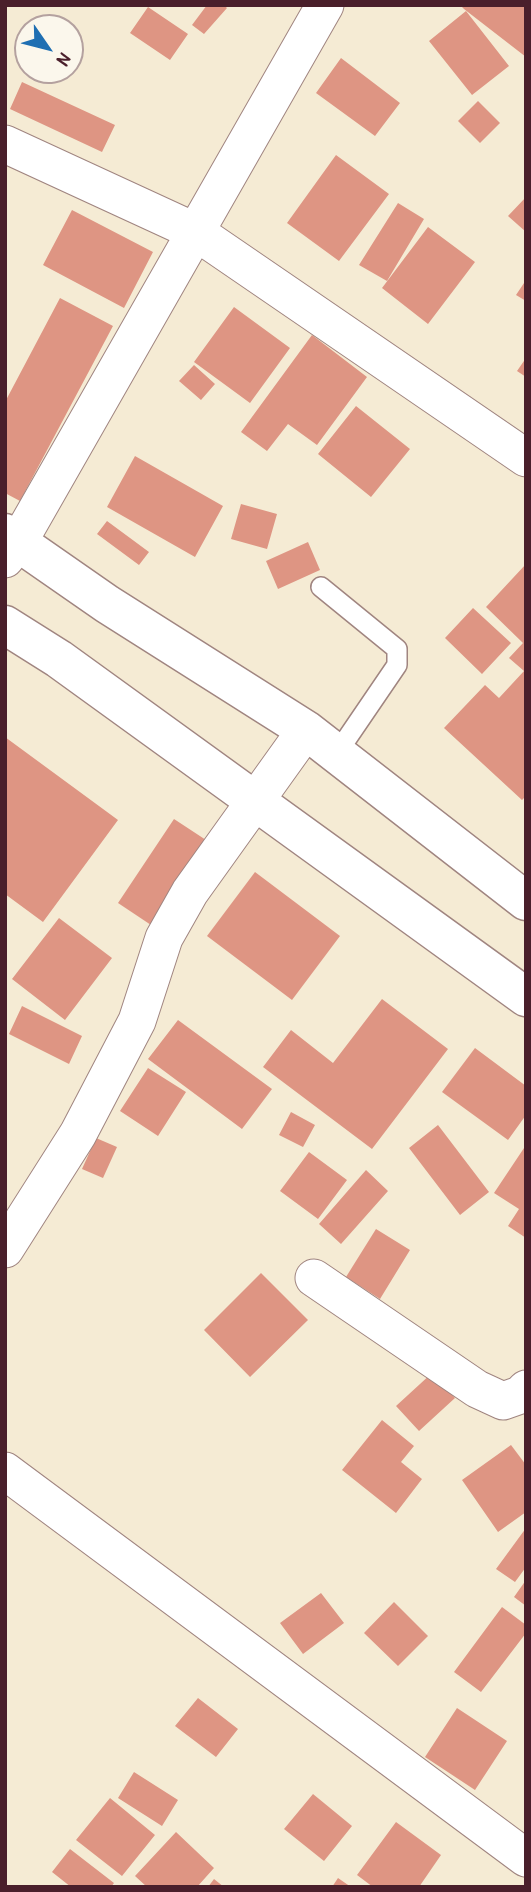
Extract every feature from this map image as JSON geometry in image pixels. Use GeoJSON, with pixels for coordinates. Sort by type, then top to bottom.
{"type":"FeatureCollection","features":[{"type":"Feature","properties":{"kind":"highway"},"geometry":{"type":"LineString","coordinates":[[10,544],[306,730],[526,901]]}},
{"type":"Feature","properties":{"kind":"highway"},"geometry":{"type":"LineString","coordinates":[[5,625],[60,659],[526,997]]}},
{"type":"Feature","properties":{"kind":"street"},"geometry":{"type":"LineString","coordinates":[[10,544],[196,232],[325,5]]}},
{"type":"Feature","properties":{"kind":"street"},"geometry":{"type":"LineString","coordinates":[[5,144],[196,232],[526,458]]}},
{"type":"Feature","properties":{"kind":"street"},"geometry":{"type":"LineString","coordinates":[[5,1249],[78,1134],[131,1032],[164,938],[190,892],[306,730]]}},
{"type":"Feature","properties":{"kind":"street"},"geometry":{"type":"LineString","coordinates":[[314,1278],[477,1389],[503,1401],[526,1390]]}},
{"type":"Feature","properties":{"kind":"street"},"geometry":{"type":"LineString","coordinates":[[5,1471],[526,1858]]}},
{"type":"Feature","properties":{"kind":"lane"},"geometry":{"type":"LineString","coordinates":[[321,587],[397,649],[397,665],[337,754]]}},
{"type":"Feature","properties":{"kind":"building"},"geometry":{"type":"Polygon","coordinates":[[[207,5],[224,5],[227,8],[204,34],[192,25],[207,5]]]}},
{"type":"Feature","properties":{"kind":"building"},"geometry":{"type":"Polygon","coordinates":[[[460,5],[526,5],[526,57],[464,9],[460,5]]]}},
{"type":"Feature","properties":{"kind":"building"},"geometry":{"type":"Polygon","coordinates":[[[148,7],[188,34],[170,60],[130,33],[148,7]]]}},
{"type":"Feature","properties":{"kind":"building"},"geometry":{"type":"Polygon","coordinates":[[[466,11],[509,66],[472,95],[429,41],[466,11]]]}},
{"type":"Feature","properties":{"kind":"building"},"geometry":{"type":"Polygon","coordinates":[[[341,58],[400,103],[375,136],[316,93],[341,58]]]}},
{"type":"Feature","properties":{"kind":"building"},"geometry":{"type":"Polygon","coordinates":[[[21,84],[26,84],[115,125],[102,152],[10,109],[21,84]]]}},
{"type":"Feature","properties":{"kind":"building"},"geometry":{"type":"Polygon","coordinates":[[[478,101],[500,123],[480,143],[458,121],[478,101]]]}},
{"type":"Feature","properties":{"kind":"building"},"geometry":{"type":"Polygon","coordinates":[[[336,155],[389,194],[339,261],[287,223],[336,155]]]}},
{"type":"Feature","properties":{"kind":"building"},"geometry":{"type":"Polygon","coordinates":[[[526,197],[526,232],[508,216],[526,197]]]}},
{"type":"Feature","properties":{"kind":"building"},"geometry":{"type":"Polygon","coordinates":[[[398,203],[424,219],[387,281],[359,265],[398,203]]]}},
{"type":"Feature","properties":{"kind":"building"},"geometry":{"type":"Polygon","coordinates":[[[72,210],[153,252],[124,308],[43,265],[72,210]]]}},
{"type":"Feature","properties":{"kind":"building"},"geometry":{"type":"Polygon","coordinates":[[[428,227],[475,262],[428,324],[382,288],[428,227]]]}},
{"type":"Feature","properties":{"kind":"building"},"geometry":{"type":"Polygon","coordinates":[[[526,280],[526,301],[516,295],[526,280]]]}},
{"type":"Feature","properties":{"kind":"building"},"geometry":{"type":"Polygon","coordinates":[[[60,298],[113,326],[20,501],[5,493],[5,402],[60,298]]]}},
{"type":"Feature","properties":{"kind":"building"},"geometry":{"type":"Polygon","coordinates":[[[234,307],[290,348],[250,403],[194,362],[234,307]]]}},
{"type":"Feature","properties":{"kind":"building"},"geometry":{"type":"Polygon","coordinates":[[[312,335],[367,377],[317,445],[288,424],[267,451],[241,432],[312,335]]]}},
{"type":"Feature","properties":{"kind":"building"},"geometry":{"type":"Polygon","coordinates":[[[526,358],[526,377],[517,371],[526,358]]]}},
{"type":"Feature","properties":{"kind":"building"},"geometry":{"type":"Polygon","coordinates":[[[194,365],[215,384],[201,400],[179,381],[194,365]]]}},
{"type":"Feature","properties":{"kind":"building"},"geometry":{"type":"Polygon","coordinates":[[[356,406],[410,449],[371,497],[318,454],[356,406]]]}},
{"type":"Feature","properties":{"kind":"building"},"geometry":{"type":"Polygon","coordinates":[[[135,456],[223,506],[195,557],[107,507],[135,456]]]}},
{"type":"Feature","properties":{"kind":"building"},"geometry":{"type":"Polygon","coordinates":[[[241,504],[277,514],[267,549],[231,539],[241,504]]]}},
{"type":"Feature","properties":{"kind":"building"},"geometry":{"type":"Polygon","coordinates":[[[107,521],[149,552],[139,565],[97,534],[107,521]]]}},
{"type":"Feature","properties":{"kind":"building"},"geometry":{"type":"Polygon","coordinates":[[[308,542],[320,570],[278,589],[266,561],[308,542]]]}},
{"type":"Feature","properties":{"kind":"building"},"geometry":{"type":"Polygon","coordinates":[[[526,564],[526,796],[522,800],[444,728],[485,685],[499,698],[524,671],[509,658],[523,643],[486,607],[526,564]]]}},
{"type":"Feature","properties":{"kind":"building"},"geometry":{"type":"Polygon","coordinates":[[[473,608],[511,643],[482,674],[445,638],[473,608]]]}},
{"type":"Feature","properties":{"kind":"building"},"geometry":{"type":"Polygon","coordinates":[[[5,737],[118,820],[43,922],[5,894],[5,737]]]}},
{"type":"Feature","properties":{"kind":"building"},"geometry":{"type":"Polygon","coordinates":[[[174,819],[206,840],[151,925],[118,903],[174,819]]]}},
{"type":"Feature","properties":{"kind":"building"},"geometry":{"type":"Polygon","coordinates":[[[255,872],[340,936],[292,1000],[207,936],[255,872]]]}},
{"type":"Feature","properties":{"kind":"building"},"geometry":{"type":"Polygon","coordinates":[[[59,918],[112,958],[65,1020],[12,979],[59,918]]]}},
{"type":"Feature","properties":{"kind":"building"},"geometry":{"type":"Polygon","coordinates":[[[382,999],[448,1049],[372,1149],[263,1067],[291,1030],[333,1063],[382,999]]]}},
{"type":"Feature","properties":{"kind":"building"},"geometry":{"type":"Polygon","coordinates":[[[22,1006],[82,1036],[69,1064],[9,1034],[22,1006]]]}},
{"type":"Feature","properties":{"kind":"building"},"geometry":{"type":"Polygon","coordinates":[[[178,1020],[272,1089],[242,1129],[148,1059],[178,1020]]]}},
{"type":"Feature","properties":{"kind":"building"},"geometry":{"type":"Polygon","coordinates":[[[475,1048],[526,1086],[526,1115],[508,1140],[442,1092],[475,1048]]]}},
{"type":"Feature","properties":{"kind":"building"},"geometry":{"type":"Polygon","coordinates":[[[148,1068],[186,1092],[158,1136],[120,1111],[148,1068]]]}},
{"type":"Feature","properties":{"kind":"building"},"geometry":{"type":"Polygon","coordinates":[[[291,1112],[315,1125],[303,1147],[279,1135],[291,1112]]]}},
{"type":"Feature","properties":{"kind":"building"},"geometry":{"type":"Polygon","coordinates":[[[438,1125],[489,1192],[460,1215],[409,1148],[438,1125]]]}},
{"type":"Feature","properties":{"kind":"building"},"geometry":{"type":"Polygon","coordinates":[[[96,1138],[117,1147],[103,1178],[82,1169],[96,1138]]]}},
{"type":"Feature","properties":{"kind":"building"},"geometry":{"type":"Polygon","coordinates":[[[526,1145],[526,1238],[508,1226],[519,1209],[494,1193],[526,1145]]]}},
{"type":"Feature","properties":{"kind":"building"},"geometry":{"type":"Polygon","coordinates":[[[309,1152],[347,1180],[318,1219],[280,1191],[309,1152]]]}},
{"type":"Feature","properties":{"kind":"building"},"geometry":{"type":"Polygon","coordinates":[[[366,1170],[388,1191],[341,1244],[319,1224],[366,1170]]]}},
{"type":"Feature","properties":{"kind":"building"},"geometry":{"type":"Polygon","coordinates":[[[376,1229],[410,1250],[380,1299],[346,1277],[376,1229]]]}},
{"type":"Feature","properties":{"kind":"building"},"geometry":{"type":"Polygon","coordinates":[[[261,1273],[308,1320],[250,1377],[204,1330],[261,1273]]]}},
{"type":"Feature","properties":{"kind":"building"},"geometry":{"type":"Polygon","coordinates":[[[432,1373],[455,1398],[419,1431],[396,1406],[432,1373]]]}},
{"type":"Feature","properties":{"kind":"building"},"geometry":{"type":"Polygon","coordinates":[[[382,1420],[414,1446],[401,1462],[422,1479],[396,1513],[342,1470],[382,1420]]]}},
{"type":"Feature","properties":{"kind":"building"},"geometry":{"type":"Polygon","coordinates":[[[511,1445],[526,1465],[526,1512],[498,1532],[462,1480],[511,1445]]]}},
{"type":"Feature","properties":{"kind":"building"},"geometry":{"type":"Polygon","coordinates":[[[526,1528],[526,1567],[515,1582],[496,1569],[526,1528]]]}},
{"type":"Feature","properties":{"kind":"building"},"geometry":{"type":"Polygon","coordinates":[[[526,1580],[526,1606],[514,1597],[526,1580]]]}},
{"type":"Feature","properties":{"kind":"building"},"geometry":{"type":"Polygon","coordinates":[[[321,1593],[344,1623],[303,1654],[280,1623],[321,1593]]]}},
{"type":"Feature","properties":{"kind":"building"},"geometry":{"type":"Polygon","coordinates":[[[394,1602],[428,1636],[398,1666],[364,1633],[394,1602]]]}},
{"type":"Feature","properties":{"kind":"building"},"geometry":{"type":"Polygon","coordinates":[[[502,1607],[526,1625],[526,1633],[481,1692],[454,1672],[502,1607]]]}},
{"type":"Feature","properties":{"kind":"building"},"geometry":{"type":"Polygon","coordinates":[[[198,1698],[238,1729],[216,1757],[175,1726],[198,1698]]]}},
{"type":"Feature","properties":{"kind":"building"},"geometry":{"type":"Polygon","coordinates":[[[457,1708],[507,1741],[475,1790],[425,1757],[457,1708]]]}},
{"type":"Feature","properties":{"kind":"building"},"geometry":{"type":"Polygon","coordinates":[[[134,1772],[178,1800],[162,1826],[118,1798],[134,1772]]]}},
{"type":"Feature","properties":{"kind":"building"},"geometry":{"type":"Polygon","coordinates":[[[313,1794],[352,1826],[324,1861],[284,1829],[313,1794]]]}},
{"type":"Feature","properties":{"kind":"building"},"geometry":{"type":"Polygon","coordinates":[[[110,1798],[155,1835],[122,1876],[76,1840],[110,1798]]]}},
{"type":"Feature","properties":{"kind":"building"},"geometry":{"type":"Polygon","coordinates":[[[396,1822],[441,1855],[419,1887],[373,1887],[357,1875],[396,1822]]]}},
{"type":"Feature","properties":{"kind":"building"},"geometry":{"type":"Polygon","coordinates":[[[176,1832],[214,1868],[197,1887],[147,1887],[135,1876],[176,1832]]]}},
{"type":"Feature","properties":{"kind":"building"},"geometry":{"type":"Polygon","coordinates":[[[70,1849],[114,1883],[111,1887],[71,1887],[52,1872],[70,1849]]]}},
{"type":"Feature","properties":{"kind":"building"},"geometry":{"type":"Polygon","coordinates":[[[338,1878],[351,1887],[332,1887],[338,1878]]]}},
{"type":"Feature","properties":{"kind":"building"},"geometry":{"type":"Polygon","coordinates":[[[214,1879],[224,1887],[208,1887],[214,1879]]]}}]}
